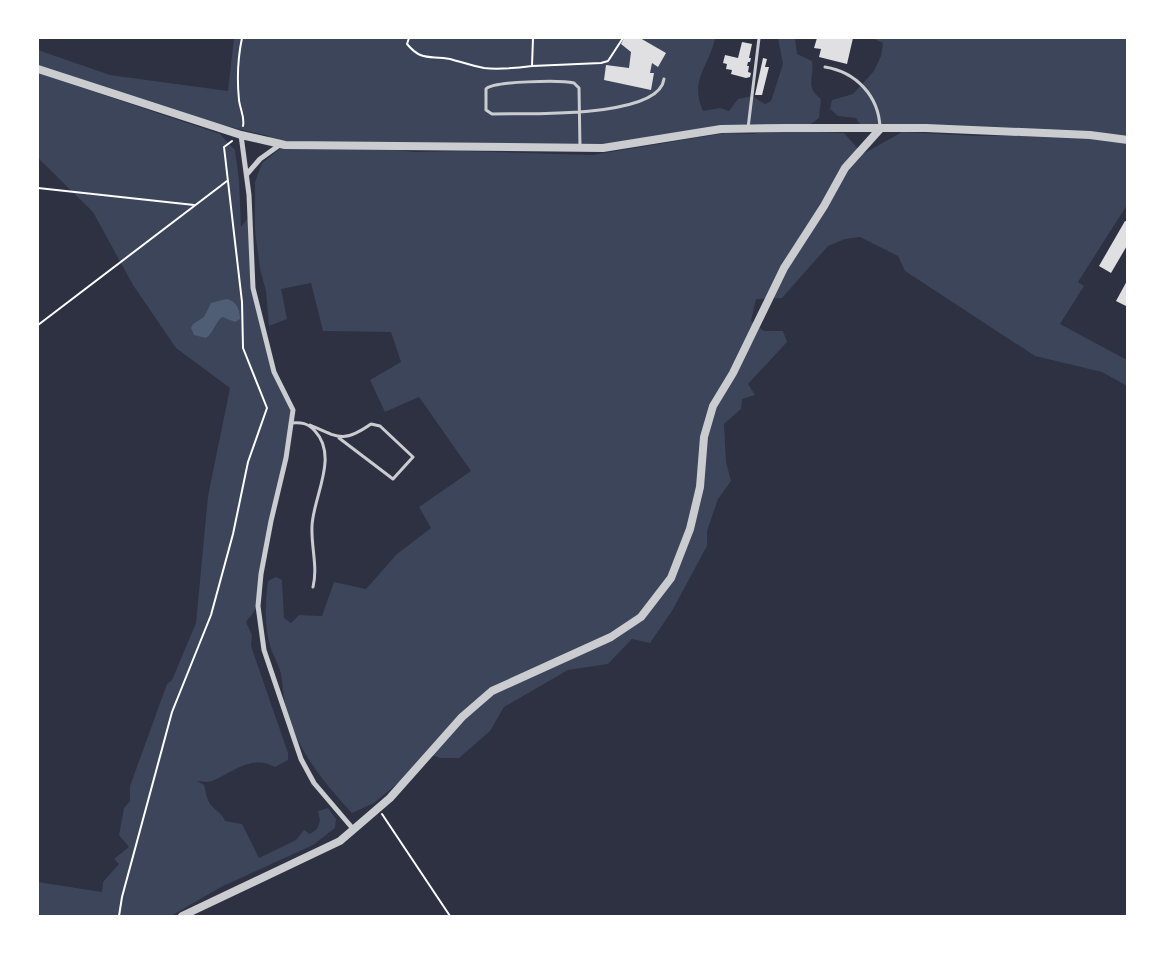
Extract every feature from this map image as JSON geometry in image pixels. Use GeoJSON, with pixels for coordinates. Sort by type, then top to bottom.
{"type":"FeatureCollection","features":[{"type":"Feature","properties":{"kind":"street"},"geometry":{"type":"LineString","coordinates":[[38,69],[241,135],[281,144],[603,148],[721,129],[748,128],[926,128],[1090,135],[1128,140]]}},
{"type":"Feature","properties":{"kind":"street"},"geometry":{"type":"LineString","coordinates":[[182,916],[296,864],[340,841],[354,831],[378,808],[462,717],[492,691],[611,638],[641,617],[671,578],[690,529],[700,488],[704,437],[713,406],[733,373],[784,268],[824,206],[845,168],[880,129]]}},
{"type":"Feature","properties":{"kind":"street"},"geometry":{"type":"LineString","coordinates":[[241,135],[247,174],[253,288],[274,372],[293,410],[286,458],[261,574],[258,606],[264,650],[301,759],[314,783],[354,831]]}},
{"type":"Feature","properties":{"kind":"street"},"geometry":{"type":"LineString","coordinates":[[247,174],[260,158],[281,144]]}},
{"type":"Feature","properties":{"kind":"lane"},"geometry":{"type":"LineString","coordinates":[[748,128],[760,38]]}},
{"type":"Feature","properties":{"kind":"lane"},"geometry":{"type":"LineString","coordinates":[[825,67],[841,70],[859,82],[876,104],[880,129]]}},
{"type":"Feature","properties":{"kind":"lane"},"geometry":{"type":"LineString","coordinates":[[580,148],[580,111],[579,88],[571,82],[494,85],[486,89],[486,110],[489,114],[580,111],[616,108],[641,101],[657,93],[664,79]]}},
{"type":"Feature","properties":{"kind":"lane"},"geometry":{"type":"LineString","coordinates":[[290,423],[300,422],[310,425],[339,438],[393,480],[413,457],[380,426],[372,424],[355,435],[339,438]]}},
{"type":"Feature","properties":{"kind":"lane"},"geometry":{"type":"LineString","coordinates":[[310,425],[320,436],[324,449],[324,468],[312,524],[316,574],[313,587]]}},
{"type":"Feature","properties":{"kind":"path"},"geometry":{"type":"LineString","coordinates":[[119,916],[122,897],[172,712],[211,615],[233,534],[248,462],[267,408],[243,348],[242,302],[224,148],[241,135],[244,120],[239,100],[239,52],[242,38]]}},
{"type":"Feature","properties":{"kind":"path"},"geometry":{"type":"LineString","coordinates":[[408,38],[407,44],[415,53],[430,58],[448,59],[483,68],[503,69],[532,66],[601,64],[608,61],[623,38]]}},
{"type":"Feature","properties":{"kind":"path"},"geometry":{"type":"LineString","coordinates":[[532,66],[533,38]]}},
{"type":"Feature","properties":{"kind":"path"},"geometry":{"type":"LineString","coordinates":[[38,325],[228,181]]}},
{"type":"Feature","properties":{"kind":"path"},"geometry":{"type":"LineString","coordinates":[[38,188],[195,205]]}},
{"type":"Feature","properties":{"kind":"path"},"geometry":{"type":"LineString","coordinates":[[378,808],[450,916]]}},
{"type":"Feature","properties":{"kind":"shaded area"},"geometry":{"type":"Polygon","coordinates":[[[234,38],[715,38],[699,82],[699,100],[703,111],[720,108],[729,111],[738,99],[752,96],[765,104],[771,101],[783,64],[778,38],[795,38],[797,54],[812,61],[811,86],[821,99],[819,118],[806,128],[721,129],[603,148],[351,145],[415,152],[461,151],[592,155],[725,133],[754,134],[770,130],[844,133],[863,154],[902,132],[978,136],[1066,135],[863,129],[856,118],[838,116],[830,109],[832,100],[853,94],[874,71],[881,56],[883,43],[872,38],[1127,38],[1127,205],[1078,282],[1084,286],[1060,324],[1127,360],[1127,386],[1102,372],[1035,356],[905,271],[898,256],[860,237],[845,239],[828,246],[782,298],[756,299],[751,321],[764,331],[783,331],[787,342],[748,384],[755,395],[742,399],[741,409],[724,424],[726,462],[731,481],[718,499],[707,531],[707,546],[672,611],[650,643],[632,639],[608,664],[568,670],[504,707],[490,731],[459,758],[440,758],[432,755],[374,803],[352,813],[312,765],[291,723],[285,704],[281,674],[271,649],[267,632],[266,606],[268,581],[276,577],[282,580],[284,618],[291,623],[299,615],[322,616],[334,582],[366,589],[397,554],[431,528],[419,507],[471,471],[419,397],[385,412],[370,380],[401,362],[391,332],[323,331],[311,283],[281,289],[287,319],[269,326],[266,291],[260,269],[255,230],[255,182],[262,163],[285,145],[268,141],[269,136],[171,113],[38,69],[38,50],[110,75],[228,91],[234,38]]]}},
{"type":"Feature","properties":{"kind":"shaded area"},"geometry":{"type":"Polygon","coordinates":[[[38,73],[220,134],[235,150],[239,180],[241,227],[250,215],[253,288],[274,372],[293,410],[286,458],[271,521],[258,606],[246,622],[252,635],[251,646],[288,753],[288,760],[275,767],[258,762],[250,763],[210,782],[197,781],[204,785],[209,802],[222,815],[225,821],[242,824],[259,858],[296,840],[304,830],[310,834],[317,829],[320,821],[318,811],[328,808],[336,819],[335,828],[313,845],[221,887],[171,916],[38,916],[38,882],[102,892],[103,882],[119,864],[114,859],[129,847],[119,835],[124,808],[130,801],[130,786],[167,684],[172,680],[196,623],[208,496],[230,388],[176,348],[133,285],[93,212],[38,158],[38,73]]]}},
{"type":"Feature","properties":{"kind":"shaded area"},"geometry":{"type":"Polygon","coordinates":[[[226,299],[232,301],[237,306],[240,319],[235,322],[222,317],[206,338],[194,335],[191,328],[193,324],[204,317],[211,303],[226,299]]]}},
{"type":"Feature","properties":{"kind":"building"},"geometry":{"type":"Polygon","coordinates":[[[624,38],[640,38],[666,53],[658,67],[652,63],[650,73],[654,73],[651,90],[604,80],[606,65],[629,68],[631,52],[621,44],[624,38]]]}},
{"type":"Feature","properties":{"kind":"building"},"geometry":{"type":"Polygon","coordinates":[[[817,38],[853,38],[847,64],[819,57],[821,49],[814,48],[817,38]]]}},
{"type":"Feature","properties":{"kind":"building"},"geometry":{"type":"Polygon","coordinates":[[[742,42],[752,44],[749,58],[751,58],[747,66],[749,66],[748,72],[751,73],[750,77],[746,78],[731,74],[732,70],[726,69],[727,64],[723,63],[725,55],[738,58],[742,42]]]}},
{"type":"Feature","properties":{"kind":"building"},"geometry":{"type":"Polygon","coordinates":[[[763,58],[767,59],[765,67],[769,67],[762,95],[755,95],[763,58]]]}},
{"type":"Feature","properties":{"kind":"building"},"geometry":{"type":"Polygon","coordinates":[[[1125,221],[1128,222],[1126,240],[1128,244],[1111,273],[1099,266],[1125,221]]]}},
{"type":"Feature","properties":{"kind":"building"},"geometry":{"type":"Polygon","coordinates":[[[1128,279],[1128,307],[1116,301],[1128,279]]]}}]}
